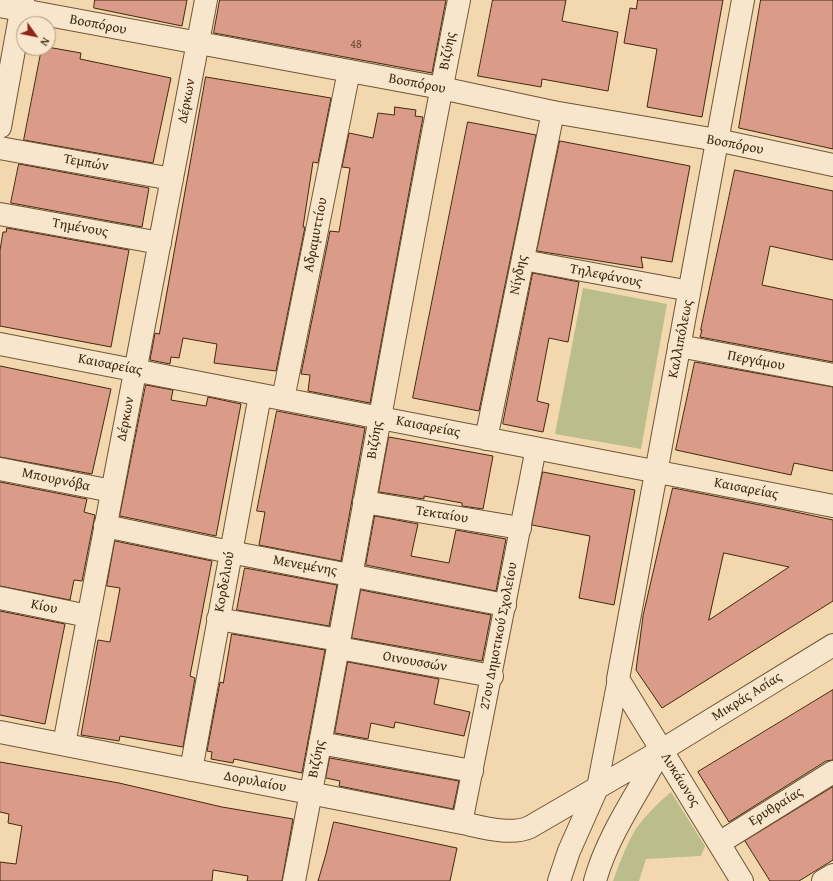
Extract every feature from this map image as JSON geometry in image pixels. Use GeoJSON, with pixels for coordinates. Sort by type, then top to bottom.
{"type":"FeatureCollection","features":[{"type":"Feature","properties":{"kind":"street","name":"Δέρκων"},"geometry":{"type":"LineString","coordinates":[[64,744],[206,0]]}},
{"type":"Feature","properties":{"kind":"street","name":"Βιζύης"},"geometry":{"type":"LineString","coordinates":[[294,881],[441,88],[459,0]]}},
{"type":"Feature","properties":{"kind":"street","name":"Καλλιπόλεως"},"geometry":{"type":"LineString","coordinates":[[618,679],[743,0]]}},
{"type":"Feature","properties":{"kind":"street","name":"Βοσπόρου"},"geometry":{"type":"LineString","coordinates":[[0,6],[22,5],[198,44],[441,88],[553,112],[717,140],[833,165]]}},
{"type":"Feature","properties":{"kind":"street"},"geometry":{"type":"LineString","coordinates":[[0,127],[22,5]]}},
{"type":"Feature","properties":{"kind":"street","name":"Αδραμυττίου"},"geometry":{"type":"LineString","coordinates":[[283,399],[349,71]]}},
{"type":"Feature","properties":{"kind":"street","name":"Νίγδης"},"geometry":{"type":"LineString","coordinates":[[486,439],[553,112]]}},
{"type":"Feature","properties":{"kind":"street","name":"Τεμπών"},"geometry":{"type":"LineString","coordinates":[[0,148],[172,179]]}},
{"type":"Feature","properties":{"kind":"street","name":"Τημένους"},"geometry":{"type":"LineString","coordinates":[[0,214],[160,242]]}},
{"type":"Feature","properties":{"kind":"street","name":"Τηλεφάνους"},"geometry":{"type":"LineString","coordinates":[[523,260],[690,291]]}},
{"type":"Feature","properties":{"kind":"street","name":"Καισαρείας"},"geometry":{"type":"LineString","coordinates":[[0,344],[833,506]]}},
{"type":"Feature","properties":{"kind":"street","name":"Περγάμου"},"geometry":{"type":"LineString","coordinates":[[679,346],[833,375]]}},
{"type":"Feature","properties":{"kind":"street","name":"Κορδελιού"},"geometry":{"type":"LineString","coordinates":[[191,770],[260,395]]}},
{"type":"Feature","properties":{"kind":"street","name":"27ου Δημοτικού Σχολείου"},"geometry":{"type":"LineString","coordinates":[[462,823],[536,448]]}},
{"type":"Feature","properties":{"kind":"street","name":"Μπουρνόβα"},"geometry":{"type":"LineString","coordinates":[[0,468],[112,491]]}},
{"type":"Feature","properties":{"kind":"street","name":"Τεκταίου"},"geometry":{"type":"LineString","coordinates":[[364,502],[520,528]]}},
{"type":"Feature","properties":{"kind":"street","name":"Μενεμένης"},"geometry":{"type":"LineString","coordinates":[[106,526],[230,552],[351,574],[505,605]]}},
{"type":"Feature","properties":{"kind":"street","name":"Κίου"},"geometry":{"type":"LineString","coordinates":[[0,598],[88,616]]}},
{"type":"Feature","properties":{"kind":"street","name":"Οινουσσών"},"geometry":{"type":"LineString","coordinates":[[218,619],[492,676]]}},
{"type":"Feature","properties":{"kind":"street","name":"Μικράς Ασίας"},"geometry":{"type":"LineString","coordinates":[[510,831],[523,830],[530,827],[598,788],[833,645]]}},
{"type":"Feature","properties":{"kind":"street"},"geometry":{"type":"LineString","coordinates":[[559,881],[570,851],[598,788],[618,679]]}},
{"type":"Feature","properties":{"kind":"street","name":"Λυκάωνος"},"geometry":{"type":"LineString","coordinates":[[618,679],[742,881]]}},
{"type":"Feature","properties":{"kind":"street","name":"Δορυλαίου"},"geometry":{"type":"LineString","coordinates":[[0,732],[462,823],[510,831]]}},
{"type":"Feature","properties":{"kind":"street"},"geometry":{"type":"LineString","coordinates":[[320,743],[472,771]]}},
{"type":"Feature","properties":{"kind":"street","name":"Μικράς Ασίας"},"geometry":{"type":"LineString","coordinates":[[595,881],[616,832],[662,750]]}},
{"type":"Feature","properties":{"kind":"street","name":"Ερυθραίας"},"geometry":{"type":"LineString","coordinates":[[719,843],[833,772]]}},
{"type":"Feature","properties":{"kind":"street"},"geometry":{"type":"LineString","coordinates":[[823,881],[833,875]]}},
{"type":"Feature","properties":{"kind":"green space"},"geometry":{"type":"Polygon","coordinates":[[[583,288],[667,304],[641,449],[555,434],[583,288]]]}},
{"type":"Feature","properties":{"kind":"green space"},"geometry":{"type":"Polygon","coordinates":[[[671,792],[705,846],[701,856],[646,859],[639,881],[613,881],[635,830],[652,810],[671,792]]]}},
{"type":"Feature","properties":{"kind":"building"},"geometry":{"type":"Polygon","coordinates":[[[95,0],[187,0],[182,26],[94,8],[95,0]]]}},
{"type":"Feature","properties":{"kind":"building"},"geometry":{"type":"Polygon","coordinates":[[[220,0],[446,0],[432,73],[214,33],[220,0]]]}},
{"type":"Feature","properties":{"kind":"building"},"geometry":{"type":"Polygon","coordinates":[[[493,0],[566,0],[562,21],[618,32],[608,91],[542,79],[541,87],[478,76],[493,0]]]}},
{"type":"Feature","properties":{"kind":"building"},"geometry":{"type":"Polygon","coordinates":[[[638,0],[723,0],[702,117],[647,107],[657,49],[624,43],[630,8],[636,9],[638,0]]]}},
{"type":"Feature","properties":{"kind":"building"},"geometry":{"type":"Polygon","coordinates":[[[761,0],[833,0],[833,149],[739,128],[761,0]]]}},
{"type":"Feature","properties":{"kind":"building"},"geometry":{"type":"Polygon","coordinates":[[[56,49],[81,53],[80,59],[171,78],[153,163],[24,140],[40,56],[56,56],[56,49]]]}},
{"type":"Feature","properties":{"kind":"building"},"geometry":{"type":"Polygon","coordinates":[[[206,77],[331,98],[318,163],[313,162],[303,227],[305,227],[276,371],[214,363],[217,344],[183,338],[179,358],[171,357],[170,364],[150,360],[155,333],[159,334],[206,77]]]}},
{"type":"Feature","properties":{"kind":"building"},"geometry":{"type":"Polygon","coordinates":[[[395,107],[416,110],[415,116],[423,117],[370,403],[308,391],[310,375],[301,374],[330,231],[339,232],[350,168],[342,167],[349,133],[373,138],[378,113],[394,115],[395,107]]]}},
{"type":"Feature","properties":{"kind":"building"},"geometry":{"type":"Polygon","coordinates":[[[468,122],[536,135],[479,411],[413,398],[468,122]]]}},
{"type":"Feature","properties":{"kind":"building"},"geometry":{"type":"Polygon","coordinates":[[[560,141],[690,166],[672,262],[641,257],[643,268],[537,251],[560,141]]]}},
{"type":"Feature","properties":{"kind":"building"},"geometry":{"type":"Polygon","coordinates":[[[19,164],[149,188],[142,227],[11,203],[19,164]]]}},
{"type":"Feature","properties":{"kind":"building"},"geometry":{"type":"Polygon","coordinates":[[[735,170],[833,191],[833,260],[770,246],[762,285],[833,300],[833,362],[700,337],[735,170]]]}},
{"type":"Feature","properties":{"kind":"building"},"geometry":{"type":"Polygon","coordinates":[[[7,228],[129,250],[111,347],[0,326],[0,250],[3,232],[6,232],[7,228]]]}},
{"type":"Feature","properties":{"kind":"building"},"geometry":{"type":"Polygon","coordinates":[[[533,273],[579,282],[568,342],[549,338],[537,401],[549,404],[543,432],[503,424],[533,273]]]}},
{"type":"Feature","properties":{"kind":"building"},"geometry":{"type":"Polygon","coordinates":[[[695,362],[833,387],[833,471],[794,463],[791,475],[676,450],[695,362]]]}},
{"type":"Feature","properties":{"kind":"building"},"geometry":{"type":"Polygon","coordinates":[[[0,366],[111,389],[92,474],[0,457],[0,366]]]}},
{"type":"Feature","properties":{"kind":"building"},"geometry":{"type":"Polygon","coordinates":[[[146,385],[173,390],[171,400],[206,406],[208,397],[241,404],[216,536],[120,516],[146,385]]]}},
{"type":"Feature","properties":{"kind":"building"},"geometry":{"type":"Polygon","coordinates":[[[277,411],[365,428],[341,561],[259,545],[265,512],[257,511],[277,411]]]}},
{"type":"Feature","properties":{"kind":"building"},"geometry":{"type":"Polygon","coordinates":[[[389,437],[493,456],[483,509],[462,506],[462,503],[424,496],[424,499],[379,492],[389,437]]]}},
{"type":"Feature","properties":{"kind":"building"},"geometry":{"type":"Polygon","coordinates":[[[543,472],[635,490],[614,605],[579,598],[590,536],[532,525],[543,472]]]}},
{"type":"Feature","properties":{"kind":"building"},"geometry":{"type":"Polygon","coordinates":[[[0,482],[87,499],[84,512],[95,515],[82,581],[74,580],[70,600],[0,586],[0,482]]]}},
{"type":"Feature","properties":{"kind":"building"},"geometry":{"type":"Polygon","coordinates":[[[673,488],[833,520],[833,601],[662,708],[636,670],[643,616],[673,488]],[[724,553],[709,620],[789,567],[724,553]]]}},
{"type":"Feature","properties":{"kind":"building"},"geometry":{"type":"Polygon","coordinates":[[[375,516],[418,524],[411,556],[449,563],[456,530],[506,539],[496,591],[366,565],[375,516]]]}},
{"type":"Feature","properties":{"kind":"building"},"geometry":{"type":"Polygon","coordinates":[[[115,541],[212,561],[190,676],[195,678],[183,747],[120,736],[119,741],[81,735],[98,640],[110,642],[120,588],[107,586],[115,541]]]}},
{"type":"Feature","properties":{"kind":"building"},"geometry":{"type":"Polygon","coordinates":[[[245,568],[337,585],[329,626],[237,610],[245,568]]]}},
{"type":"Feature","properties":{"kind":"building"},"geometry":{"type":"Polygon","coordinates":[[[361,590],[491,615],[482,661],[352,638],[361,590]]]}},
{"type":"Feature","properties":{"kind":"building"},"geometry":{"type":"Polygon","coordinates":[[[0,611],[65,624],[45,724],[0,715],[0,611]]]}},
{"type":"Feature","properties":{"kind":"building"},"geometry":{"type":"Polygon","coordinates":[[[232,634],[325,650],[302,773],[234,759],[233,763],[211,759],[212,752],[207,751],[220,682],[223,683],[232,634]]]}},
{"type":"Feature","properties":{"kind":"building"},"geometry":{"type":"Polygon","coordinates":[[[348,662],[439,679],[434,704],[470,712],[464,736],[395,722],[394,728],[371,723],[368,739],[335,733],[348,662]]]}},
{"type":"Feature","properties":{"kind":"building"},"geometry":{"type":"Polygon","coordinates":[[[833,690],[833,760],[826,761],[729,822],[698,772],[833,690]]]}},
{"type":"Feature","properties":{"kind":"building"},"geometry":{"type":"Polygon","coordinates":[[[330,758],[459,781],[453,809],[339,786],[340,781],[326,778],[330,758]]]}},
{"type":"Feature","properties":{"kind":"building"},"geometry":{"type":"Polygon","coordinates":[[[0,762],[119,783],[222,807],[293,819],[282,881],[247,881],[248,876],[213,870],[212,881],[0,881],[0,862],[16,864],[22,826],[8,823],[9,814],[0,812],[0,762]]]}},
{"type":"Feature","properties":{"kind":"building"},"geometry":{"type":"Polygon","coordinates":[[[833,787],[833,860],[799,881],[770,881],[745,841],[833,787]]]}},
{"type":"Feature","properties":{"kind":"building"},"geometry":{"type":"Polygon","coordinates":[[[334,822],[457,848],[450,881],[318,881],[334,822]]]}}]}
